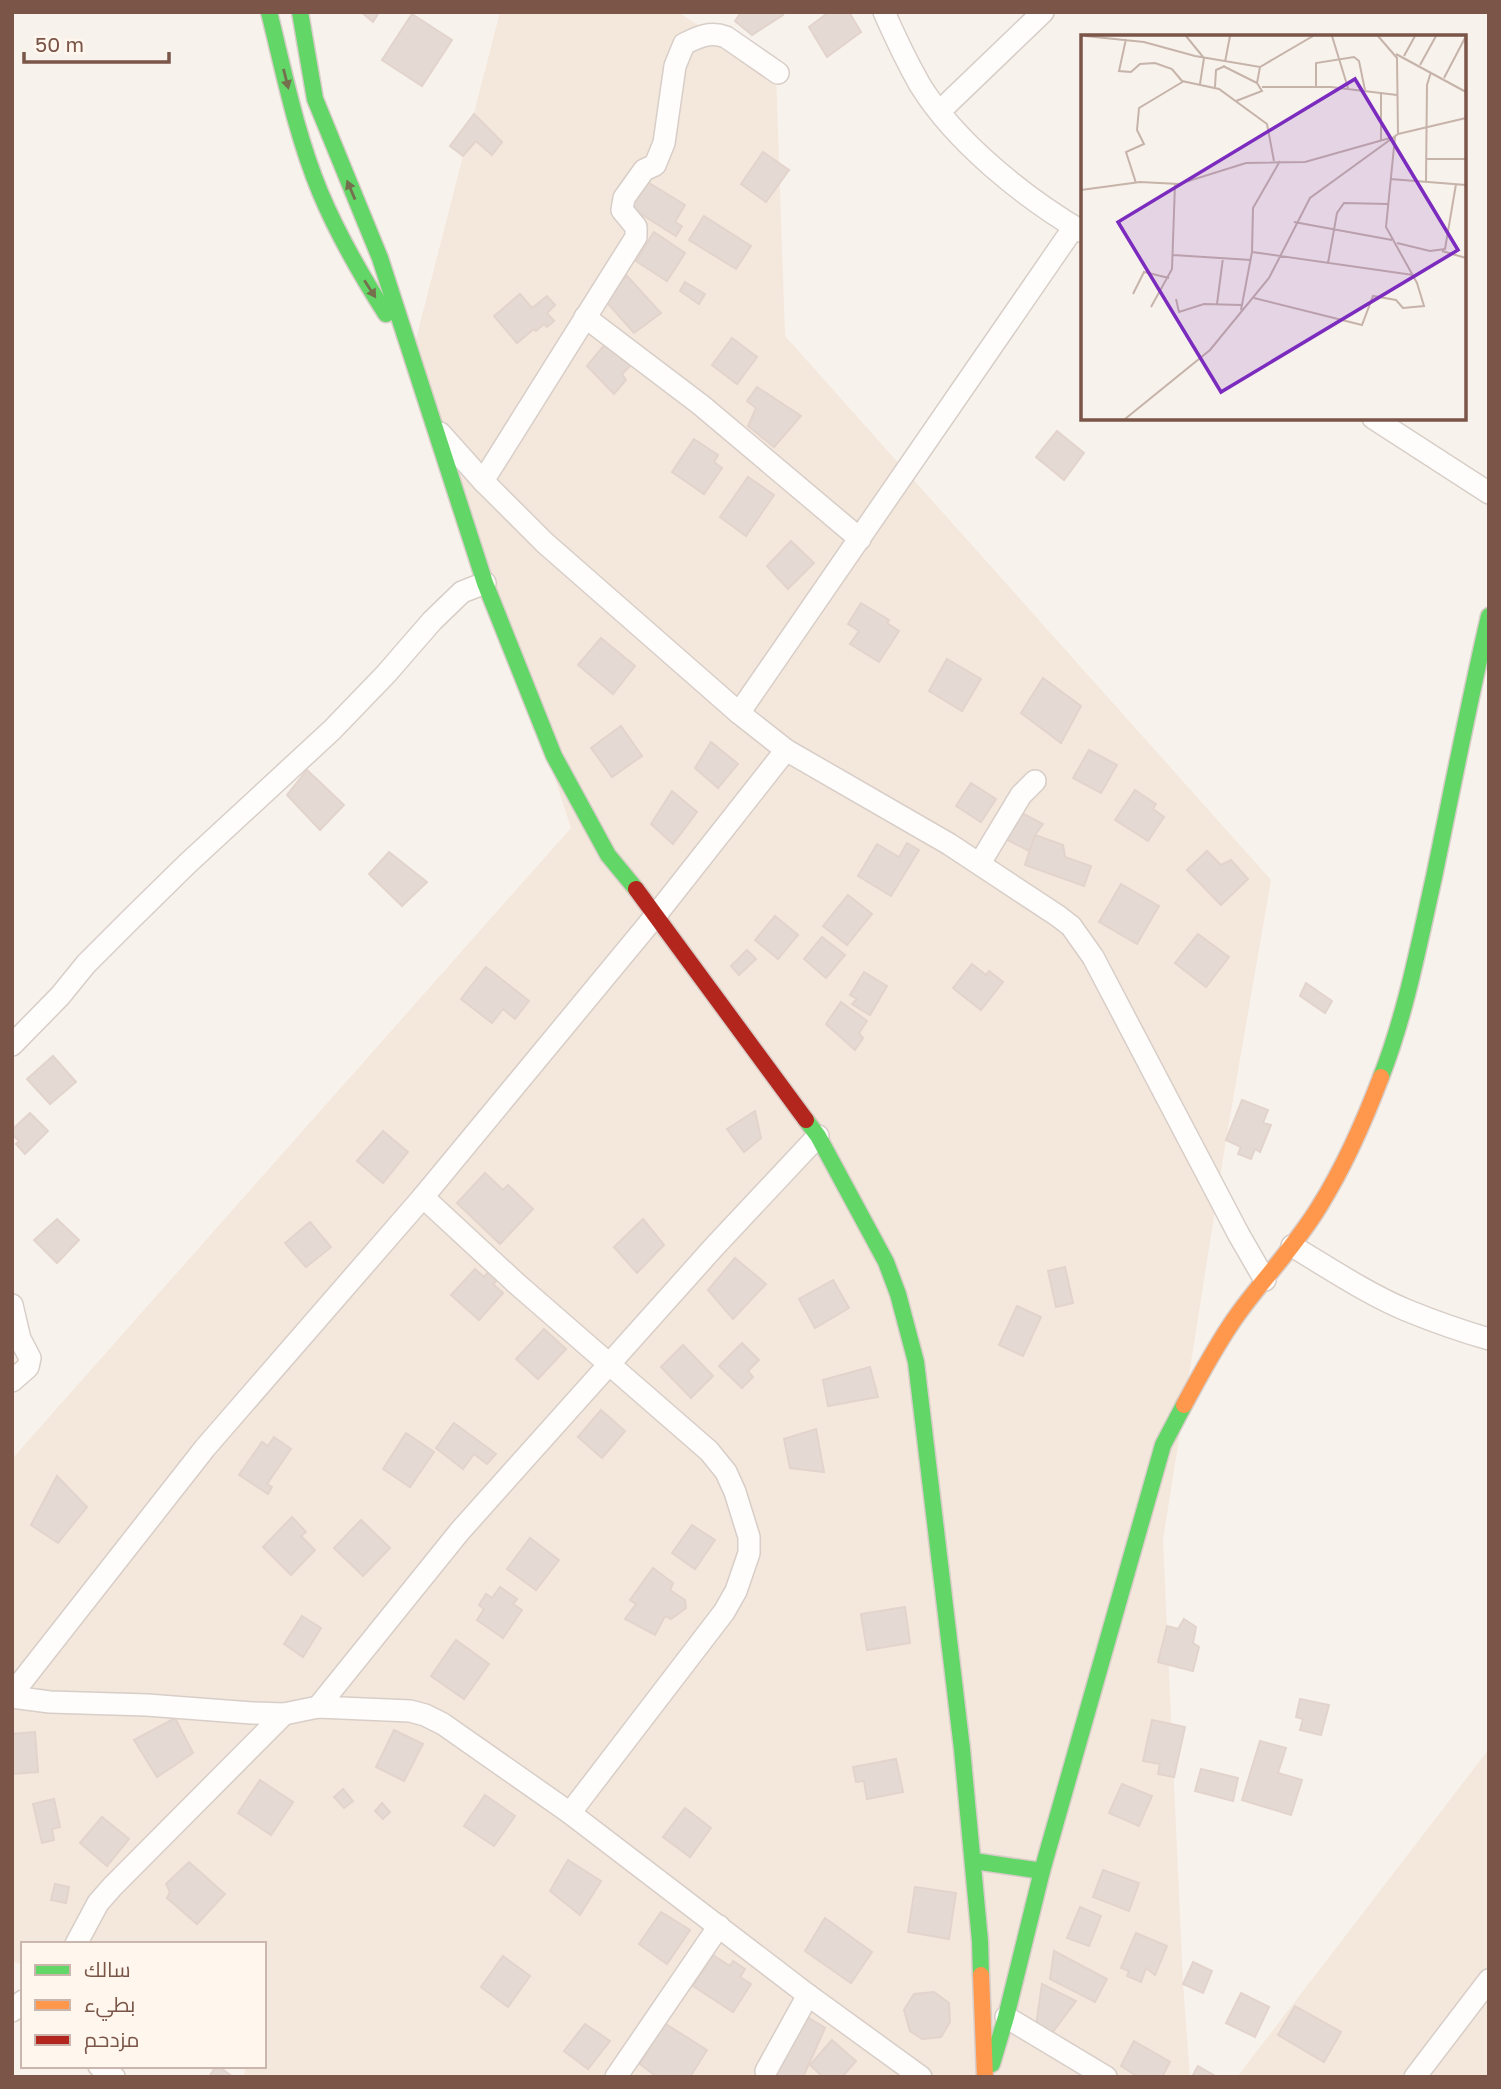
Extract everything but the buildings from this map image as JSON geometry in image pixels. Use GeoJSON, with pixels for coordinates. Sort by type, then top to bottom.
{"type":"FeatureCollection","features":[{"type":"Feature","properties":{"kind":"main road"},"geometry":{"type":"LineString","coordinates":[[269,12],[304,149],[355,264],[407,346]]}},
{"type":"Feature","properties":{"kind":"main road"},"geometry":{"type":"LineString","coordinates":[[300,12],[315,99],[380,258],[485,583],[554,756],[608,855],[656,915],[818,1136],[886,1262],[910,1332],[933,1496],[974,1861],[987,2077]]}},
{"type":"Feature","properties":{"kind":"main road"},"geometry":{"type":"LineString","coordinates":[[987,2077],[1006,2017],[1042,1871],[1163,1445],[1206,1364],[1238,1314],[1292,1246],[1319,1206],[1365,1118],[1387,1061],[1415,965],[1461,746],[1466,709],[1489,616]]}},
{"type":"Feature","properties":{"kind":"main road"},"geometry":{"type":"LineString","coordinates":[[974,1861],[1042,1871]]}},
{"type":"Feature","properties":{"kind":"street"},"geometry":{"type":"LineString","coordinates":[[738,713],[1078,230],[988,162],[954,129],[921,86],[884,12]]}},
{"type":"Feature","properties":{"kind":"street"},"geometry":{"type":"LineString","coordinates":[[940,111],[1043,12]]}},
{"type":"Feature","properties":{"kind":"street"},"geometry":{"type":"LineString","coordinates":[[483,481],[636,237],[636,227],[622,210],[624,198],[644,170],[655,165],[661,154],[675,66],[684,44],[704,35],[717,34],[726,37],[778,73]]}},
{"type":"Feature","properties":{"kind":"street"},"geometry":{"type":"LineString","coordinates":[[584,317],[702,405],[860,539]]}},
{"type":"Feature","properties":{"kind":"street"},"geometry":{"type":"LineString","coordinates":[[1376,420],[1489,493]]}},
{"type":"Feature","properties":{"kind":"street"},"geometry":{"type":"LineString","coordinates":[[434,426],[483,481],[545,543],[738,713],[786,750],[980,863],[1071,926],[1084,944],[1239,1236],[1265,1279]]}},
{"type":"Feature","properties":{"kind":"street"},"geometry":{"type":"LineString","coordinates":[[12,1045],[132,918],[332,730],[432,621],[462,592],[485,583]]}},
{"type":"Feature","properties":{"kind":"street"},"geometry":{"type":"LineString","coordinates":[[786,750],[656,915],[423,1197],[205,1448],[12,1696],[50,1702],[147,1705],[252,1713],[284,1714],[318,1707],[410,1710],[425,1715],[443,1724],[570,1813],[808,1995],[921,2077]]}},
{"type":"Feature","properties":{"kind":"street"},"geometry":{"type":"LineString","coordinates":[[980,863],[1021,796],[1035,781]]}},
{"type":"Feature","properties":{"kind":"street"},"geometry":{"type":"LineString","coordinates":[[318,1707],[460,1531],[714,1247],[818,1136]]}},
{"type":"Feature","properties":{"kind":"street"},"geometry":{"type":"LineString","coordinates":[[423,1197],[609,1366],[709,1451],[726,1472],[749,1537],[749,1553],[736,1591],[724,1612],[570,1813]]}},
{"type":"Feature","properties":{"kind":"street"},"geometry":{"type":"LineString","coordinates":[[1292,1246],[1355,1284],[1404,1309],[1489,1339]]}},
{"type":"Feature","properties":{"kind":"street"},"geometry":{"type":"LineString","coordinates":[[12,1305],[20,1339],[30,1358],[28,1367],[12,1381]]}},
{"type":"Feature","properties":{"kind":"street"},"geometry":{"type":"LineString","coordinates":[[77,1942],[98,1903],[112,1887],[284,1714]]}},
{"type":"Feature","properties":{"kind":"street"},"geometry":{"type":"LineString","coordinates":[[616,2077],[719,1926]]}},
{"type":"Feature","properties":{"kind":"street"},"geometry":{"type":"LineString","coordinates":[[1415,2077],[1489,1980]]}},
{"type":"Feature","properties":{"kind":"street"},"geometry":{"type":"LineString","coordinates":[[766,2071],[808,1995]]}},
{"type":"Feature","properties":{"kind":"street"},"geometry":{"type":"LineString","coordinates":[[1467,2008],[1489,2014]]}},
{"type":"Feature","properties":{"kind":"street"},"geometry":{"type":"LineString","coordinates":[[1006,2017],[1106,2077]]}},
{"type":"Feature","properties":{"kind":"shaded area"},"geometry":{"type":"Polygon","coordinates":[[[500,12],[678,12],[776,76],[785,336],[1271,880],[1226,1140],[1163,1540],[1183,1984],[1190,2077],[244,2077],[243,2068],[266,2068],[266,1942],[21,1942],[21,1964],[12,1961],[12,1459],[571,828],[414,347],[500,12]]]}},
{"type":"Feature","properties":{"kind":"shaded area"},"geometry":{"type":"Polygon","coordinates":[[[1489,1749],[1489,2077],[1237,2077],[1489,1749]]]}},
{"type":"Feature","properties":{"kind":"traffic: fast"},"geometry":{"type":"LineString","coordinates":[[269,12],[297,125],[320,192],[350,254],[386,314]]}},
{"type":"Feature","properties":{"kind":"traffic: fast"},"geometry":{"type":"LineString","coordinates":[[300,12],[315,99],[380,258],[485,583],[554,756],[608,855],[636,889]]}},
{"type":"Feature","properties":{"kind":"traffic: fast"},"geometry":{"type":"LineString","coordinates":[[1381,1077],[1398,1028],[1417,953],[1489,616]]}},
{"type":"Feature","properties":{"kind":"traffic: fast"},"geometry":{"type":"LineString","coordinates":[[806,1120],[818,1136],[886,1262],[898,1294],[916,1362],[962,1749],[981,1975]]}},
{"type":"Feature","properties":{"kind":"traffic: fast"},"geometry":{"type":"LineString","coordinates":[[992,2064],[1042,1871],[1163,1445],[1184,1405]]}},
{"type":"Feature","properties":{"kind":"traffic: fast"},"geometry":{"type":"LineString","coordinates":[[974,1861],[1042,1871]]}},
{"type":"Feature","properties":{"kind":"traffic: slow"},"geometry":{"type":"LineString","coordinates":[[1184,1405],[1230,1325],[1300,1235],[1328,1192],[1353,1144],[1381,1077]]}},
{"type":"Feature","properties":{"kind":"traffic: slow"},"geometry":{"type":"LineString","coordinates":[[981,1975],[985,2077]]}},
{"type":"Feature","properties":{"kind":"traffic: jam"},"geometry":{"type":"LineString","coordinates":[[636,889],[806,1120]]}}]}
